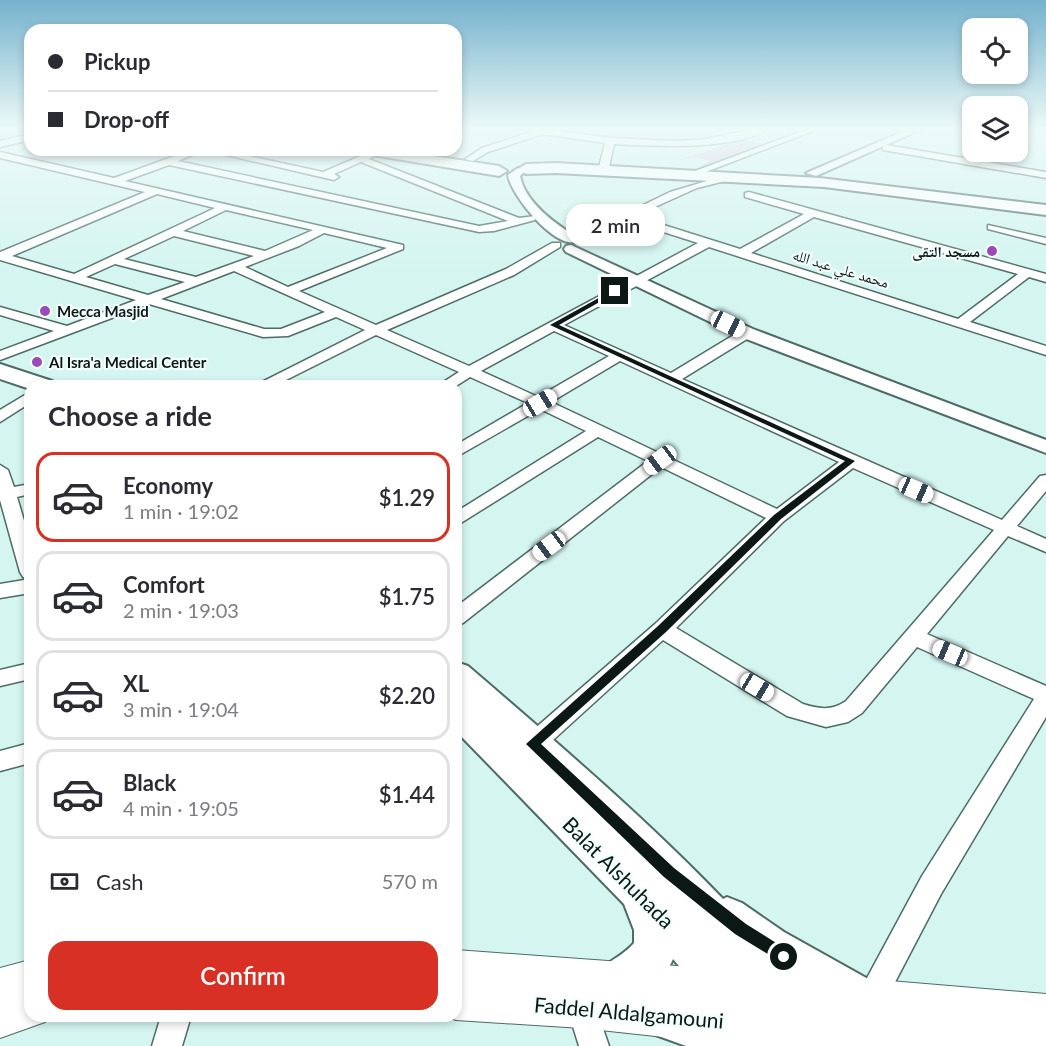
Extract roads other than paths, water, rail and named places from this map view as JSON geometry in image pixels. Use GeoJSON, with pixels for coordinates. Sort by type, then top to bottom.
{"type":"FeatureCollection","features":[{"type":"Feature","properties":{"kind":"main road"},"geometry":{"type":"LineString","coordinates":[[726,177],[826,178],[1046,210]]}},
{"type":"Feature","properties":{"kind":"main road"},"geometry":{"type":"LineString","coordinates":[[805,177],[1046,205]]}},
{"type":"Feature","properties":{"kind":"main road"},"geometry":{"type":"LineString","coordinates":[[0,371],[26,380]]}},
{"type":"Feature","properties":{"kind":"main road"},"geometry":{"type":"LineString","coordinates":[[0,385],[24,393]]}},
{"type":"Feature","properties":{"kind":"main road"},"geometry":{"type":"LineString","coordinates":[[462,680],[532,744],[652,881],[726,933],[776,1030]]}},
{"type":"Feature","properties":{"kind":"main road","name":"Balat Alshuhada"},"geometry":{"type":"LineString","coordinates":[[462,713],[652,881],[731,991],[776,1030]]}},
{"type":"Feature","properties":{"kind":"main road"},"geometry":{"type":"LineString","coordinates":[[652,881],[768,947],[876,1020],[1036,1046]]}},
{"type":"Feature","properties":{"kind":"main road"},"geometry":{"type":"LineString","coordinates":[[617,983],[639,973],[651,958],[657,942],[652,881]]}},
{"type":"Feature","properties":{"kind":"main road","name":"Faddel Aldalgamouni"},"geometry":{"type":"LineString","coordinates":[[462,970],[731,991]]}},
{"type":"Feature","properties":{"kind":"main road"},"geometry":{"type":"LineString","coordinates":[[0,989],[24,982]]}},
{"type":"Feature","properties":{"kind":"main road","name":"Faddel Aldalgamouni"},"geometry":{"type":"LineString","coordinates":[[462,999],[582,1007],[670,1017]]}},
{"type":"Feature","properties":{"kind":"main road"},"geometry":{"type":"LineString","coordinates":[[0,1017],[24,1009]]}},
{"type":"Feature","properties":{"kind":"main road"},"geometry":{"type":"LineString","coordinates":[[670,1017],[719,1034],[876,1020],[1046,1015]]}},
{"type":"Feature","properties":{"kind":"street"},"geometry":{"type":"LineString","coordinates":[[103,177],[399,247],[288,291]]}},
{"type":"Feature","properties":{"kind":"street"},"geometry":{"type":"LineString","coordinates":[[118,180],[127,177]]}},
{"type":"Feature","properties":{"kind":"street"},"geometry":{"type":"LineString","coordinates":[[238,177],[479,229],[494,228],[524,219]]}},
{"type":"Feature","properties":{"kind":"street"},"geometry":{"type":"LineString","coordinates":[[427,177],[524,219],[568,244],[747,333],[1046,447]]}},
{"type":"Feature","properties":{"kind":"street"},"geometry":{"type":"LineString","coordinates":[[507,177],[504,181],[524,219]]}},
{"type":"Feature","properties":{"kind":"street"},"geometry":{"type":"LineString","coordinates":[[514,177],[514,181],[533,208],[568,244]]}},
{"type":"Feature","properties":{"kind":"street"},"geometry":{"type":"LineString","coordinates":[[274,380],[710,180],[730,177]]}},
{"type":"Feature","properties":{"kind":"street"},"geometry":{"type":"LineString","coordinates":[[0,256],[158,190]]}},
{"type":"Feature","properties":{"kind":"street"},"geometry":{"type":"LineString","coordinates":[[749,195],[1046,278]]}},
{"type":"Feature","properties":{"kind":"street"},"geometry":{"type":"LineString","coordinates":[[75,278],[227,206]]}},
{"type":"Feature","properties":{"kind":"street"},"geometry":{"type":"LineString","coordinates":[[740,254],[811,214]]}},
{"type":"Feature","properties":{"kind":"street","name":"محمد علي عبد الله"},"geometry":{"type":"LineString","coordinates":[[627,217],[1046,351]]}},
{"type":"Feature","properties":{"kind":"street"},"geometry":{"type":"LineString","coordinates":[[992,227],[1046,241]]}},
{"type":"Feature","properties":{"kind":"street"},"geometry":{"type":"LineString","coordinates":[[0,356],[295,244],[324,229]]}},
{"type":"Feature","properties":{"kind":"street"},"geometry":{"type":"LineString","coordinates":[[173,232],[265,255]]}},
{"type":"Feature","properties":{"kind":"street"},"geometry":{"type":"LineString","coordinates":[[455,380],[707,243]]}},
{"type":"Feature","properties":{"kind":"street"},"geometry":{"type":"LineString","coordinates":[[0,256],[273,334],[294,330],[337,312]]}},
{"type":"Feature","properties":{"kind":"street"},"geometry":{"type":"LineString","coordinates":[[114,260],[197,281]]}},
{"type":"Feature","properties":{"kind":"street"},"geometry":{"type":"LineString","coordinates":[[234,267],[540,403],[778,517]]}},
{"type":"Feature","properties":{"kind":"street"},"geometry":{"type":"LineString","coordinates":[[961,323],[1027,273]]}},
{"type":"Feature","properties":{"kind":"street"},"geometry":{"type":"LineString","coordinates":[[640,279],[772,338],[1046,439]]}},
{"type":"Feature","properties":{"kind":"street"},"geometry":{"type":"LineString","coordinates":[[0,310],[67,330]]}},
{"type":"Feature","properties":{"kind":"street"},"geometry":{"type":"LineString","coordinates":[[553,325],[670,380],[1046,546]]}},
{"type":"Feature","properties":{"kind":"street"},"geometry":{"type":"LineString","coordinates":[[286,380],[381,331]]}},
{"type":"Feature","properties":{"kind":"street"},"geometry":{"type":"LineString","coordinates":[[670,380],[747,333]]}},
{"type":"Feature","properties":{"kind":"street"},"geometry":{"type":"LineString","coordinates":[[462,448],[618,356]]}},
{"type":"Feature","properties":{"kind":"street"},"geometry":{"type":"LineString","coordinates":[[0,417],[24,399]]}},
{"type":"Feature","properties":{"kind":"street"},"geometry":{"type":"LineString","coordinates":[[462,516],[598,430]]}},
{"type":"Feature","properties":{"kind":"street"},"geometry":{"type":"LineString","coordinates":[[462,613],[660,460]]}},
{"type":"Feature","properties":{"kind":"street"},"geometry":{"type":"LineString","coordinates":[[532,744],[662,629],[778,517],[851,461]]}},
{"type":"Feature","properties":{"kind":"street"},"geometry":{"type":"LineString","coordinates":[[0,470],[2,495],[24,556]]}},
{"type":"Feature","properties":{"kind":"street"},"geometry":{"type":"LineString","coordinates":[[662,629],[795,710],[818,718],[830,719],[843,716],[854,706],[1046,480]]}},
{"type":"Feature","properties":{"kind":"street"},"geometry":{"type":"LineString","coordinates":[[2,495],[24,490]]}},
{"type":"Feature","properties":{"kind":"street"},"geometry":{"type":"LineString","coordinates":[[0,591],[24,587]]}},
{"type":"Feature","properties":{"kind":"street"},"geometry":{"type":"LineString","coordinates":[[876,1020],[889,961],[981,801],[1046,696],[912,636]]}},
{"type":"Feature","properties":{"kind":"street"},"geometry":{"type":"LineString","coordinates":[[0,678],[24,672]]}},
{"type":"Feature","properties":{"kind":"street"},"geometry":{"type":"LineString","coordinates":[[0,761],[24,755]]}},
{"type":"Feature","properties":{"kind":"street"},"geometry":{"type":"LineString","coordinates":[[582,1007],[594,1046]]}},
{"type":"Feature","properties":{"kind":"street"},"geometry":{"type":"LineString","coordinates":[[167,1046],[174,1022]]}},
{"type":"Feature","properties":{"kind":"place","name":"مسجد التقى"},"geometry":{"type":"Point","coordinates":[992,251]}},
{"type":"Feature","properties":{"kind":"place","name":"Mecca Masjid"},"geometry":{"type":"Point","coordinates":[45,311]}},
{"type":"Feature","properties":{"kind":"place","name":"Al Isra'a Medical Center"},"geometry":{"type":"Point","coordinates":[37,362]}}]}
